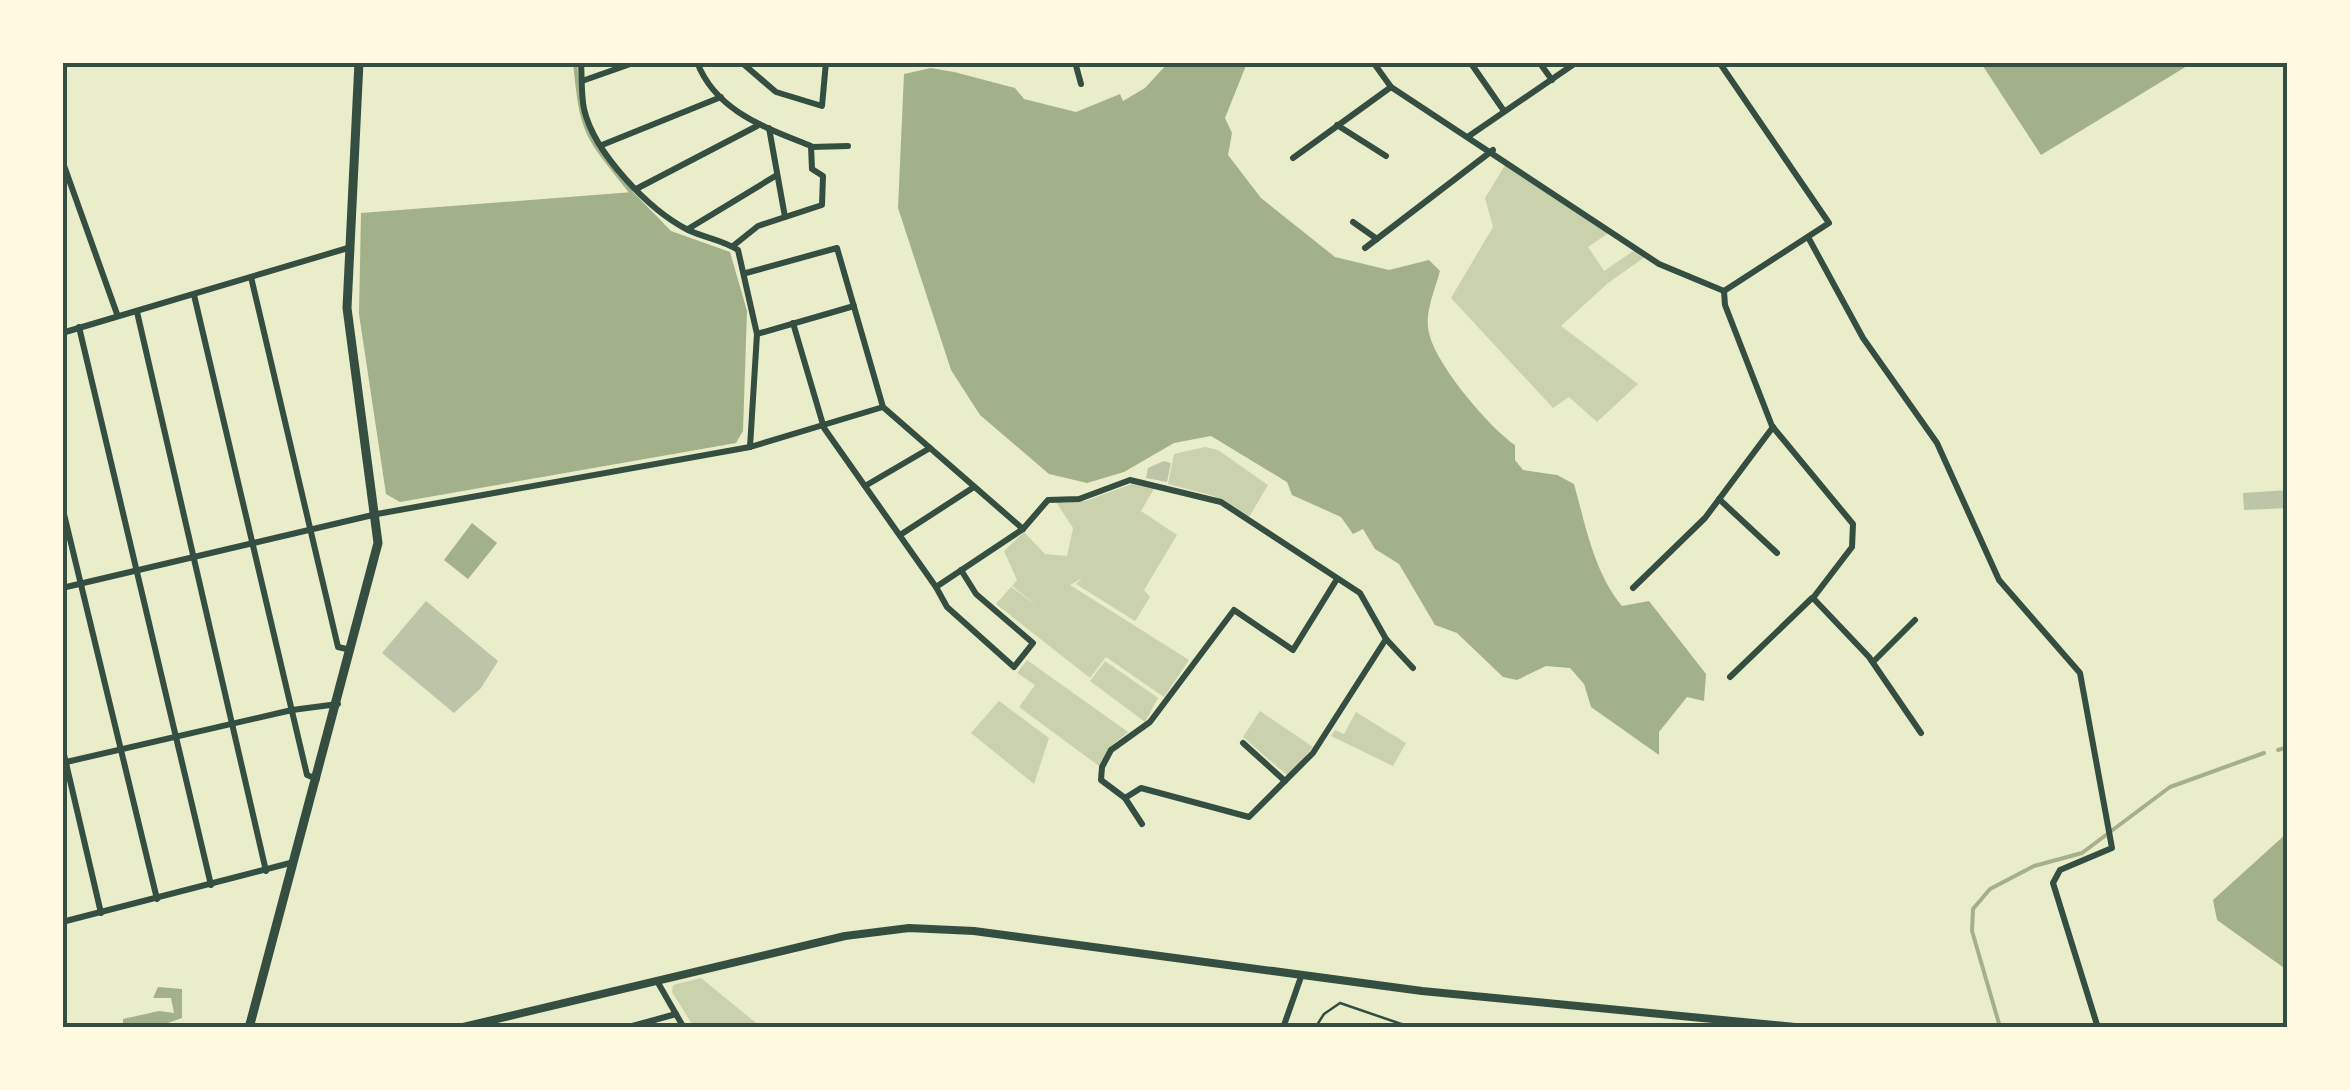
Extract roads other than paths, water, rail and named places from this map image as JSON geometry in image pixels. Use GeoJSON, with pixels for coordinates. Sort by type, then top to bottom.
{"type":"FeatureCollection","features":[{"type":"Feature","properties":{"kind":"main road"},"geometry":{"type":"LineString","coordinates":[[249,1028],[376,559],[376,514],[349,346],[348,248],[360,62]]}},
{"type":"Feature","properties":{"kind":"street"},"geometry":{"type":"LineString","coordinates":[[581,62],[585,112],[602,145],[638,188],[687,230],[733,246],[746,273],[756,334],[750,446]]}},
{"type":"Feature","properties":{"kind":"street"},"geometry":{"type":"LineString","coordinates":[[582,81],[636,62]]}},
{"type":"Feature","properties":{"kind":"street"},"geometry":{"type":"LineString","coordinates":[[697,62],[722,96],[758,126],[811,146],[848,146]]}},
{"type":"Feature","properties":{"kind":"street"},"geometry":{"type":"LineString","coordinates":[[741,62],[776,92],[822,106],[826,62]]}},
{"type":"Feature","properties":{"kind":"street"},"geometry":{"type":"LineString","coordinates":[[1075,62],[1080,84]]}},
{"type":"Feature","properties":{"kind":"street"},"geometry":{"type":"LineString","coordinates":[[1373,62],[1391,87],[1493,150],[1659,264],[1724,292]]}},
{"type":"Feature","properties":{"kind":"street"},"geometry":{"type":"LineString","coordinates":[[1470,62],[1504,111]]}},
{"type":"Feature","properties":{"kind":"street"},"geometry":{"type":"LineString","coordinates":[[1539,62],[1552,80]]}},
{"type":"Feature","properties":{"kind":"street"},"geometry":{"type":"LineString","coordinates":[[1469,136],[1578,62]]}},
{"type":"Feature","properties":{"kind":"street"},"geometry":{"type":"LineString","coordinates":[[1718,62],[1829,223],[1724,292]]}},
{"type":"Feature","properties":{"kind":"street"},"geometry":{"type":"LineString","coordinates":[[1293,158],[1391,87]]}},
{"type":"Feature","properties":{"kind":"street"},"geometry":{"type":"LineString","coordinates":[[602,145],[722,96]]}},
{"type":"Feature","properties":{"kind":"street"},"geometry":{"type":"LineString","coordinates":[[1337,125],[1386,156]]}},
{"type":"Feature","properties":{"kind":"street"},"geometry":{"type":"LineString","coordinates":[[638,188],[758,126]]}},
{"type":"Feature","properties":{"kind":"street"},"geometry":{"type":"LineString","coordinates":[[769,128],[785,218]]}},
{"type":"Feature","properties":{"kind":"street"},"geometry":{"type":"LineString","coordinates":[[733,246],[758,226],[822,205],[823,176],[812,169],[811,146]]}},
{"type":"Feature","properties":{"kind":"street"},"geometry":{"type":"LineString","coordinates":[[1365,248],[1493,150]]}},
{"type":"Feature","properties":{"kind":"street"},"geometry":{"type":"LineString","coordinates":[[62,160],[118,314]]}},
{"type":"Feature","properties":{"kind":"street"},"geometry":{"type":"LineString","coordinates":[[687,230],[776,176]]}},
{"type":"Feature","properties":{"kind":"street"},"geometry":{"type":"LineString","coordinates":[[1353,222],[1377,239]]}},
{"type":"Feature","properties":{"kind":"street"},"geometry":{"type":"LineString","coordinates":[[1808,238],[1863,338],[1937,443],[2000,580],[2080,673],[2112,848],[2060,870],[2053,883],[2098,1028]]}},
{"type":"Feature","properties":{"kind":"street"},"geometry":{"type":"LineString","coordinates":[[62,334],[118,314],[136,312],[348,248]]}},
{"type":"Feature","properties":{"kind":"street"},"geometry":{"type":"LineString","coordinates":[[746,273],[837,248],[883,408],[1023,529]]}},
{"type":"Feature","properties":{"kind":"street"},"geometry":{"type":"LineString","coordinates":[[251,278],[338,647],[351,650]]}},
{"type":"Feature","properties":{"kind":"street"},"geometry":{"type":"LineString","coordinates":[[1724,292],[1725,305],[1773,428],[1853,524],[1852,546],[1812,598],[1730,677]]}},
{"type":"Feature","properties":{"kind":"street"},"geometry":{"type":"LineString","coordinates":[[194,295],[308,775],[317,779]]}},
{"type":"Feature","properties":{"kind":"street"},"geometry":{"type":"LineString","coordinates":[[756,334],[854,306]]}},
{"type":"Feature","properties":{"kind":"street"},"geometry":{"type":"LineString","coordinates":[[136,312],[266,871]]}},
{"type":"Feature","properties":{"kind":"street"},"geometry":{"type":"LineString","coordinates":[[793,323],[824,428],[948,607],[1014,667],[1033,643],[976,594],[961,570]]}},
{"type":"Feature","properties":{"kind":"street"},"geometry":{"type":"LineString","coordinates":[[78,327],[211,885]]}},
{"type":"Feature","properties":{"kind":"street"},"geometry":{"type":"LineString","coordinates":[[62,588],[376,514],[750,446],[824,428],[883,408]]}},
{"type":"Feature","properties":{"kind":"street"},"geometry":{"type":"LineString","coordinates":[[1633,588],[1719,499],[1773,428]]}},
{"type":"Feature","properties":{"kind":"street"},"geometry":{"type":"LineString","coordinates":[[865,486],[930,448]]}},
{"type":"Feature","properties":{"kind":"street"},"geometry":{"type":"LineString","coordinates":[[936,587],[1023,529],[1048,500],[1079,499],[1130,480],[1221,502],[1337,579],[1370,605],[1386,639],[1413,668]]}},
{"type":"Feature","properties":{"kind":"street"},"geometry":{"type":"LineString","coordinates":[[900,536],[974,486]]}},
{"type":"Feature","properties":{"kind":"street"},"geometry":{"type":"LineString","coordinates":[[1719,499],[1778,553]]}},
{"type":"Feature","properties":{"kind":"street"},"geometry":{"type":"LineString","coordinates":[[62,506],[156,899]]}},
{"type":"Feature","properties":{"kind":"street"},"geometry":{"type":"LineString","coordinates":[[1142,824],[1126,798],[1101,780],[1102,767],[1111,750],[1150,722],[1234,610],[1293,650],[1337,579]]}},
{"type":"Feature","properties":{"kind":"street"},"geometry":{"type":"LineString","coordinates":[[1812,598],[1873,662],[1920,733]]}},
{"type":"Feature","properties":{"kind":"street"},"geometry":{"type":"LineString","coordinates":[[1873,662],[1915,620]]}},
{"type":"Feature","properties":{"kind":"street"},"geometry":{"type":"LineString","coordinates":[[1126,798],[1141,788],[1249,817],[1313,754],[1386,639]]}},
{"type":"Feature","properties":{"kind":"street"},"geometry":{"type":"LineString","coordinates":[[64,763],[292,710],[338,704]]}},
{"type":"Feature","properties":{"kind":"street"},"geometry":{"type":"LineString","coordinates":[[1243,744],[1285,781]]}},
{"type":"Feature","properties":{"kind":"street"},"geometry":{"type":"LineString","coordinates":[[62,746],[101,912]]}},
{"type":"Feature","properties":{"kind":"street"},"geometry":{"type":"LineString","coordinates":[[62,922],[296,862]]}},
{"type":"Feature","properties":{"kind":"street"},"geometry":{"type":"LineString","coordinates":[[459,1028],[845,936],[909,928],[974,931],[1422,991],[1805,1028]]}},
{"type":"Feature","properties":{"kind":"street"},"geometry":{"type":"LineString","coordinates":[[1284,1028],[1302,974]]}},
{"type":"Feature","properties":{"kind":"street"},"geometry":{"type":"LineString","coordinates":[[656,982],[684,1028]]}},
{"type":"Feature","properties":{"kind":"street"},"geometry":{"type":"LineString","coordinates":[[624,1028],[676,1014]]}},
{"type":"Feature","properties":{"kind":"waterway"},"geometry":{"type":"LineString","coordinates":[[575,62],[580,106],[589,133],[631,192]]}},
{"type":"Feature","properties":{"kind":"waterway"},"geometry":{"type":"LineString","coordinates":[[2278,750],[2288,747]]}},
{"type":"Feature","properties":{"kind":"waterway"},"geometry":{"type":"LineString","coordinates":[[2000,1027],[1972,931],[1973,909],[1990,889],[2034,866],[2082,853],[2170,787],[2264,753]]}}]}
